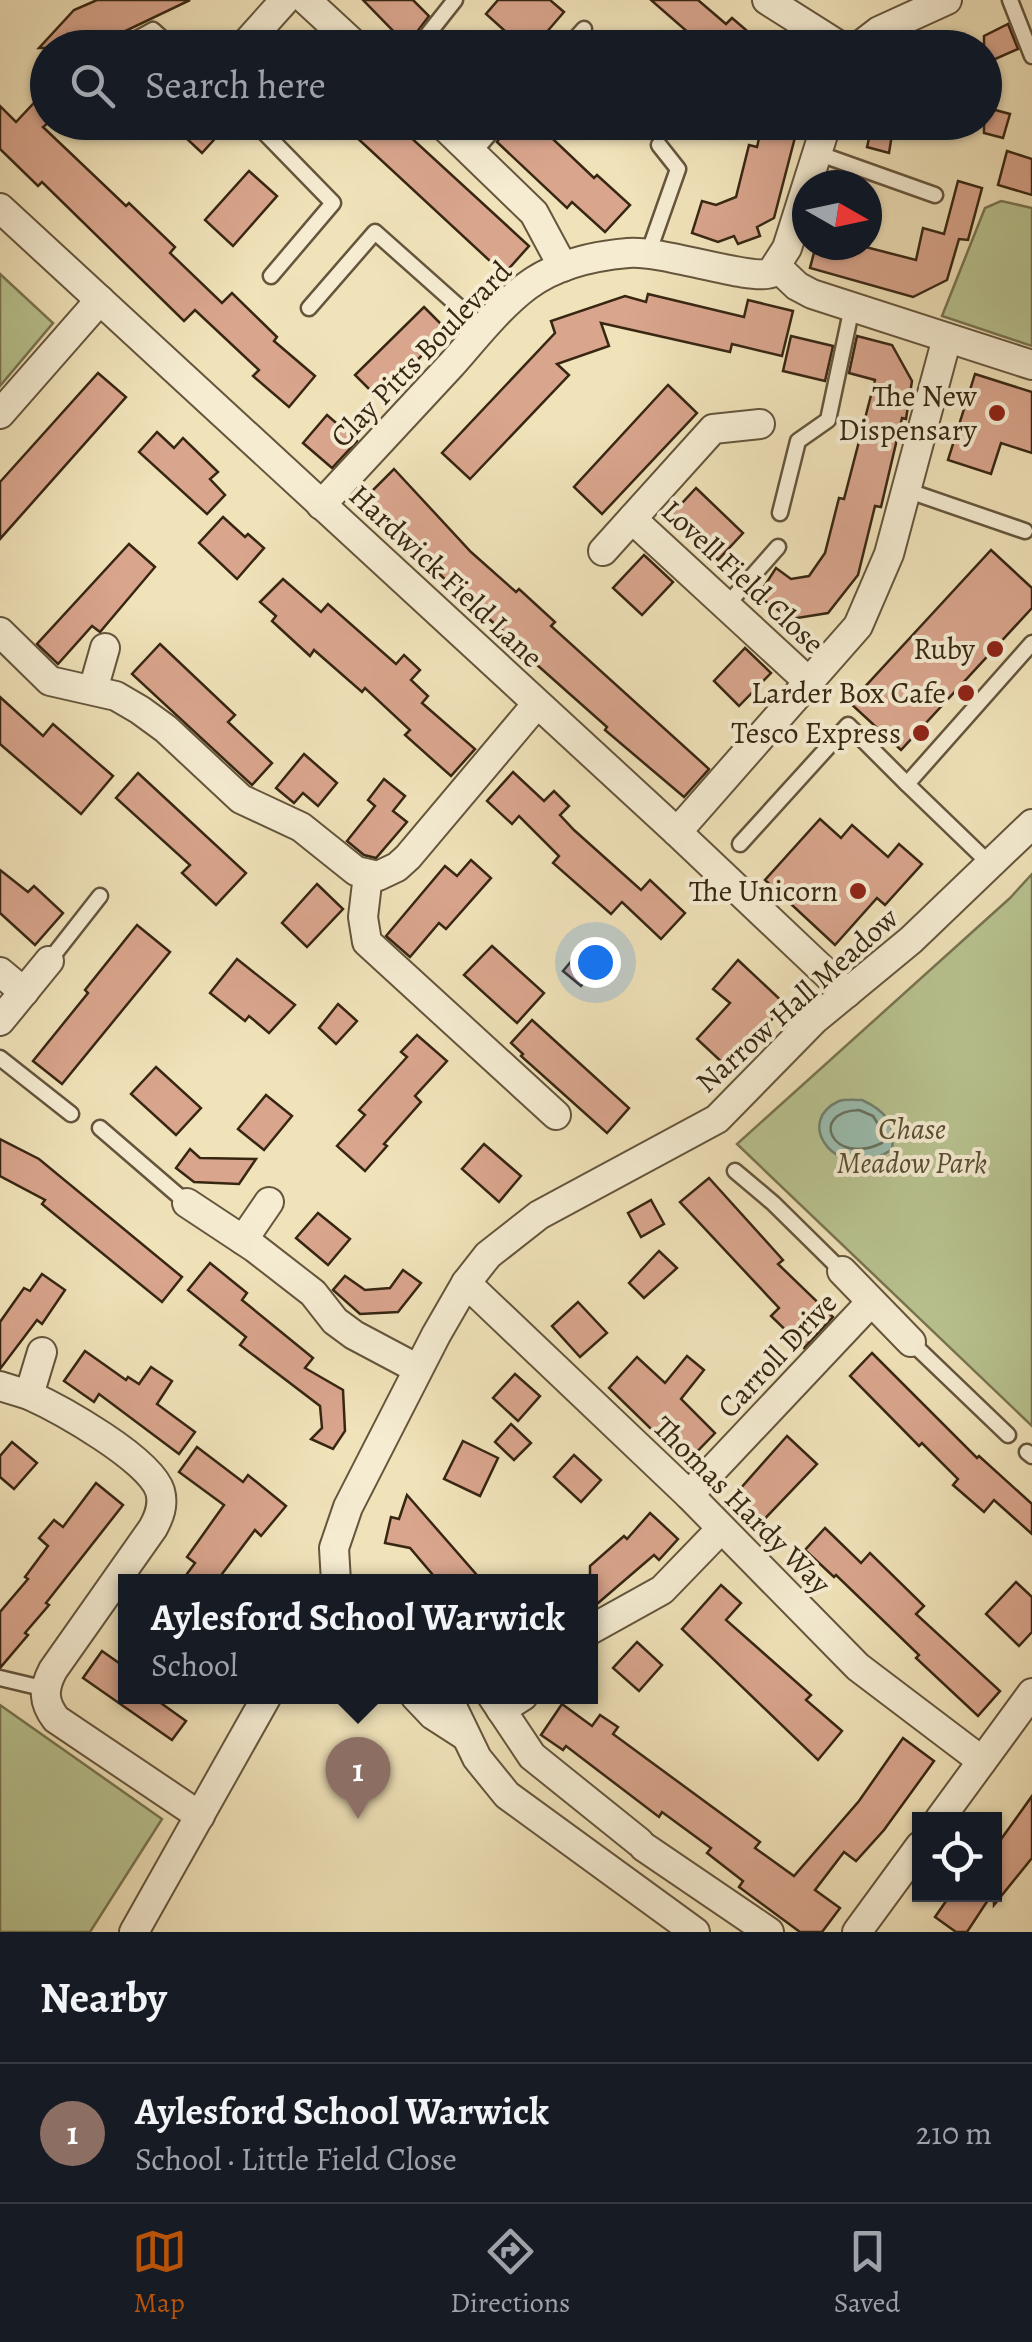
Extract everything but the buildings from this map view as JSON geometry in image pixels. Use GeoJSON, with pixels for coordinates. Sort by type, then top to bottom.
{"type":"FeatureCollection","features":[{"type":"Feature","properties":{"kind":"street"},"geometry":{"type":"LineString","coordinates":[[258,30],[285,0]]}},
{"type":"Feature","properties":{"kind":"street"},"geometry":{"type":"LineString","coordinates":[[306,0],[338,30]]}},
{"type":"Feature","properties":{"kind":"street"},"geometry":{"type":"LineString","coordinates":[[767,0],[814,30]]}},
{"type":"Feature","properties":{"kind":"street"},"geometry":{"type":"LineString","coordinates":[[880,30],[947,0]]}},
{"type":"Feature","properties":{"kind":"street"},"geometry":{"type":"LineString","coordinates":[[459,140],[534,213],[563,267]]}},
{"type":"Feature","properties":{"kind":"street"},"geometry":{"type":"LineString","coordinates":[[821,140],[788,248],[777,267],[798,286],[852,307],[1032,365]]}},
{"type":"Feature","properties":{"kind":"street","name":"Hardwick Field Lane"},"geometry":{"type":"LineString","coordinates":[[0,208],[847,993]]}},
{"type":"Feature","properties":{"kind":"street","name":"Clay Pitts Boulevard"},"geometry":{"type":"LineString","coordinates":[[321,505],[525,288],[563,267],[603,255],[648,254],[756,276],[771,273],[777,267]]}},
{"type":"Feature","properties":{"kind":"street"},"geometry":{"type":"LineString","coordinates":[[0,414],[100,300]]}},
{"type":"Feature","properties":{"kind":"street"},"geometry":{"type":"LineString","coordinates":[[676,832],[847,640],[869,606],[889,554],[947,338]]}},
{"type":"Feature","properties":{"kind":"street","name":"Lovell Field Close"},"geometry":{"type":"LineString","coordinates":[[603,551],[713,429],[760,424]]}},
{"type":"Feature","properties":{"kind":"street","name":"Lovell Field Close"},"geometry":{"type":"LineString","coordinates":[[632,519],[810,682]]}},
{"type":"Feature","properties":{"kind":"street"},"geometry":{"type":"LineString","coordinates":[[0,632],[50,680],[116,696],[140,710],[166,728],[241,799],[300,827],[368,875],[385,874],[408,857],[536,705]]}},
{"type":"Feature","properties":{"kind":"street"},"geometry":{"type":"LineString","coordinates":[[94,690],[105,648]]}},
{"type":"Feature","properties":{"kind":"street","name":"Narrow Hall Meadow"},"geometry":{"type":"LineString","coordinates":[[336,1574],[334,1548],[339,1529],[418,1369],[466,1283],[488,1255],[539,1216],[717,1118],[756,1083],[814,1020],[911,940],[1032,824]]}},
{"type":"Feature","properties":{"kind":"street"},"geometry":{"type":"LineString","coordinates":[[368,875],[363,917],[367,942],[556,1115]]}},
{"type":"Feature","properties":{"kind":"street"},"geometry":{"type":"LineString","coordinates":[[0,1021],[50,961]]}},
{"type":"Feature","properties":{"kind":"street"},"geometry":{"type":"LineString","coordinates":[[0,972],[24,992]]}},
{"type":"Feature","properties":{"kind":"street"},"geometry":{"type":"LineString","coordinates":[[243,1240],[268,1202]]}},
{"type":"Feature","properties":{"kind":"street"},"geometry":{"type":"LineString","coordinates":[[188,1204],[313,1293],[335,1321],[354,1336],[418,1369]]}},
{"type":"Feature","properties":{"kind":"street","name":"Carroll Drive"},"geometry":{"type":"LineString","coordinates":[[842,1271],[911,1342]]}},
{"type":"Feature","properties":{"kind":"street","name":"Thomas Hardy Way"},"geometry":{"type":"LineString","coordinates":[[466,1283],[689,1495],[858,1667],[982,1761]]}},
{"type":"Feature","properties":{"kind":"street","name":"Carroll Drive"},"geometry":{"type":"LineString","coordinates":[[689,1495],[871,1302]]}},
{"type":"Feature","properties":{"kind":"street"},"geometry":{"type":"LineString","coordinates":[[29,1395],[42,1352]]}},
{"type":"Feature","properties":{"kind":"street"},"geometry":{"type":"LineString","coordinates":[[0,1386],[29,1395],[81,1421],[152,1478],[160,1490],[162,1506],[152,1528],[120,1574]]}},
{"type":"Feature","properties":{"kind":"street"},"geometry":{"type":"LineString","coordinates":[[598,1626],[662,1590],[721,1529]]}},
{"type":"Feature","properties":{"kind":"street"},"geometry":{"type":"LineString","coordinates":[[118,1577],[53,1670],[46,1689],[46,1706],[56,1720],[200,1816]]}},
{"type":"Feature","properties":{"kind":"street"},"geometry":{"type":"LineString","coordinates":[[945,1812],[1032,1693]]}},
{"type":"Feature","properties":{"kind":"street"},"geometry":{"type":"LineString","coordinates":[[134,1932],[263,1704]]}},
{"type":"Feature","properties":{"kind":"street"},"geometry":{"type":"LineString","coordinates":[[424,1704],[464,1736]]}},
{"type":"Feature","properties":{"kind":"street"},"geometry":{"type":"LineString","coordinates":[[450,1704],[464,1736],[507,1795],[695,1932]]}},
{"type":"Feature","properties":{"kind":"street"},"geometry":{"type":"LineString","coordinates":[[506,1704],[532,1756],[642,1844],[769,1932]]}},
{"type":"Feature","properties":{"kind":"street"},"geometry":{"type":"LineString","coordinates":[[857,1932],[912,1857]]}},
{"type":"Feature","properties":{"kind":"lane"},"geometry":{"type":"LineString","coordinates":[[431,30],[455,0]]}},
{"type":"Feature","properties":{"kind":"lane"},"geometry":{"type":"LineString","coordinates":[[1010,0],[1032,56]]}},
{"type":"Feature","properties":{"kind":"lane"},"geometry":{"type":"LineString","coordinates":[[271,276],[333,203],[272,140]]}},
{"type":"Feature","properties":{"kind":"lane"},"geometry":{"type":"LineString","coordinates":[[473,153],[484,140]]}},
{"type":"Feature","properties":{"kind":"lane"},"geometry":{"type":"LineString","coordinates":[[648,254],[678,170],[659,145]]}},
{"type":"Feature","properties":{"kind":"lane"},"geometry":{"type":"LineString","coordinates":[[816,154],[935,194]]}},
{"type":"Feature","properties":{"kind":"lane"},"geometry":{"type":"LineString","coordinates":[[309,308],[375,232],[484,329]]}},
{"type":"Feature","properties":{"kind":"lane"},"geometry":{"type":"LineString","coordinates":[[780,513],[798,441],[828,420],[852,307]]}},
{"type":"Feature","properties":{"kind":"lane"},"geometry":{"type":"LineString","coordinates":[[906,490],[1025,531]]}},
{"type":"Feature","properties":{"kind":"lane"},"geometry":{"type":"LineString","coordinates":[[726,606],[778,547]]}},
{"type":"Feature","properties":{"kind":"lane"},"geometry":{"type":"LineString","coordinates":[[907,784],[1032,642]]}},
{"type":"Feature","properties":{"kind":"lane"},"geometry":{"type":"LineString","coordinates":[[740,844],[848,725],[992,866]]}},
{"type":"Feature","properties":{"kind":"lane"},"geometry":{"type":"LineString","coordinates":[[50,961],[100,896]]}},
{"type":"Feature","properties":{"kind":"lane"},"geometry":{"type":"LineString","coordinates":[[0,1058],[71,1114]]}},
{"type":"Feature","properties":{"kind":"lane"},"geometry":{"type":"LineString","coordinates":[[100,1128],[188,1204]]}},
{"type":"Feature","properties":{"kind":"lane"},"geometry":{"type":"LineString","coordinates":[[735,1171],[773,1202],[842,1271]]}},
{"type":"Feature","properties":{"kind":"lane"},"geometry":{"type":"LineString","coordinates":[[911,1342],[1008,1435]]}},
{"type":"Feature","properties":{"kind":"lane"},"geometry":{"type":"LineString","coordinates":[[0,1678],[46,1689]]}},
{"type":"Feature","properties":{"kind":"green space"},"geometry":{"type":"Polygon","coordinates":[[[1001,201],[1032,208],[1032,346],[942,316],[985,208],[1001,201]]]}},
{"type":"Feature","properties":{"kind":"green space"},"geometry":{"type":"Polygon","coordinates":[[[0,274],[53,323],[0,386],[0,274]]]}},
{"type":"Feature","properties":{"kind":"green space","name":"Chase Meadow Park"},"geometry":{"type":"Polygon","coordinates":[[[1032,874],[1032,1426],[737,1144],[1032,874]]]}},
{"type":"Feature","properties":{"kind":"green space"},"geometry":{"type":"Polygon","coordinates":[[[0,1705],[162,1819],[90,1932],[0,1932],[0,1705]]]}},
{"type":"Feature","properties":{"kind":"water"},"geometry":{"type":"Polygon","coordinates":[[[862,1100],[888,1119],[892,1150],[873,1159],[856,1161],[843,1158],[824,1142],[820,1120],[839,1101],[862,1100]]]}},
{"type":"Feature","properties":{"kind":"place","name":"The New Dispensary"},"geometry":{"type":"Point","coordinates":[997,413]}},
{"type":"Feature","properties":{"kind":"place","name":"Ruby"},"geometry":{"type":"Point","coordinates":[995,649]}},
{"type":"Feature","properties":{"kind":"place","name":"Larder Box Cafe"},"geometry":{"type":"Point","coordinates":[966,693]}},
{"type":"Feature","properties":{"kind":"place","name":"Tesco Express"},"geometry":{"type":"Point","coordinates":[921,733]}},
{"type":"Feature","properties":{"kind":"place","name":"The Unicorn"},"geometry":{"type":"Point","coordinates":[858,891]}},
{"type":"Feature","properties":{"kind":"place","name":"Aylesford School Warwick"},"geometry":{"type":"Point","coordinates":[358,1819]}}]}
